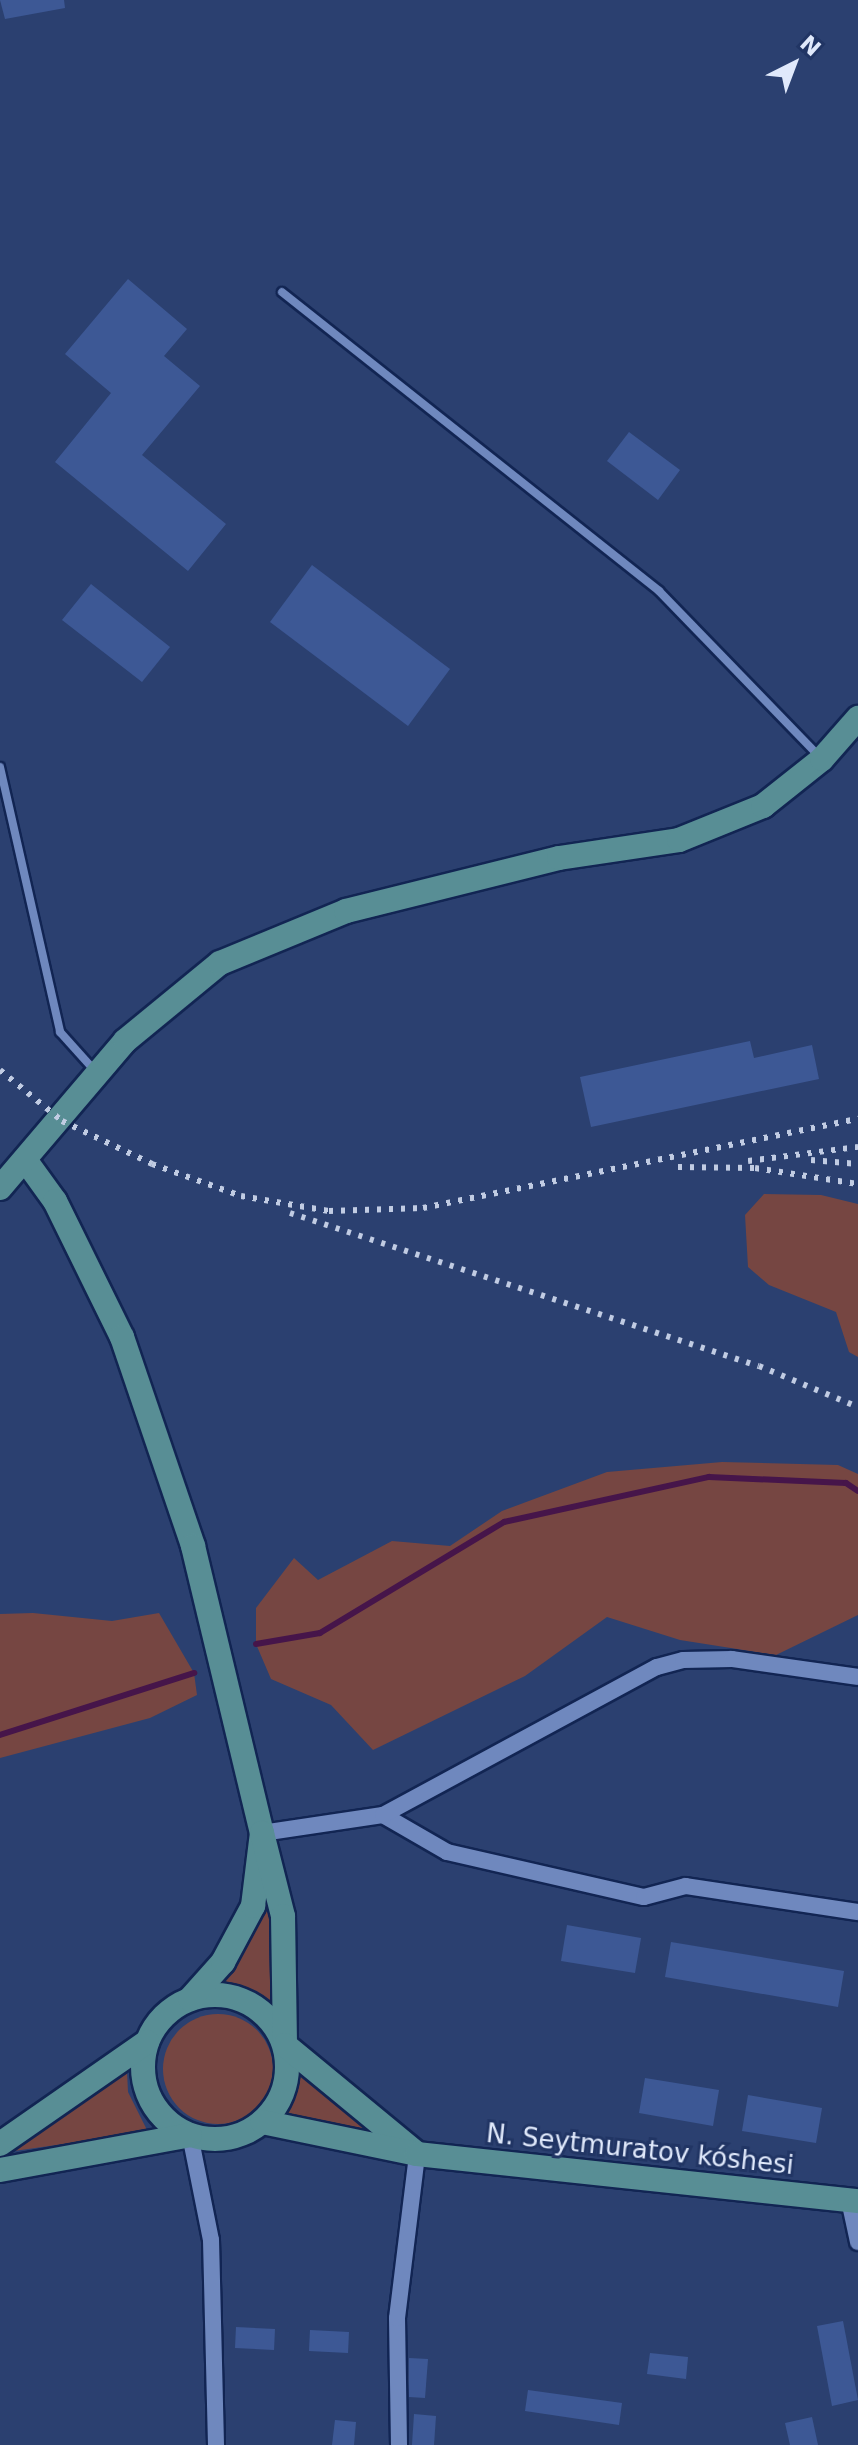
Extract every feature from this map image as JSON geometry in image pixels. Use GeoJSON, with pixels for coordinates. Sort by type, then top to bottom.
{"type":"FeatureCollection","features":[{"type":"Feature","properties":{"kind":"street"},"geometry":{"type":"LineString","coordinates":[[0,1188],[62,1121],[96,1073],[160,1008],[220,963],[346,911],[559,858],[679,840],[763,806],[822,759],[858,718]]}},
{"type":"Feature","properties":{"kind":"street"},"geometry":{"type":"LineString","coordinates":[[0,2170],[190,2135],[228,2138],[262,2122],[284,2087],[287,1954],[262,1833],[193,1546],[122,1337],[55,1201],[26,1161]]}},
{"type":"Feature","properties":{"kind":"street"},"geometry":{"type":"LineString","coordinates":[[262,1833],[383,1815],[670,1664],[732,1659],[858,1677]]}},
{"type":"Feature","properties":{"kind":"street"},"geometry":{"type":"LineString","coordinates":[[383,1815],[447,1852],[644,1897],[686,1886],[858,1912]]}},
{"type":"Feature","properties":{"kind":"street"},"geometry":{"type":"LineString","coordinates":[[190,1999],[223,1962],[253,1906],[262,1833]]}},
{"type":"Feature","properties":{"kind":"street"},"geometry":{"type":"LineString","coordinates":[[0,2144],[147,2042],[172,2009],[190,1999],[213,1995],[246,2003],[273,2024],[285,2045],[417,2154],[397,2318],[399,2445]]}},
{"type":"Feature","properties":{"kind":"street"},"geometry":{"type":"LineString","coordinates":[[147,2042],[145,2087],[170,2123],[190,2135],[211,2240],[216,2445]]}},
{"type":"Feature","properties":{"kind":"street","name":"N. Seytmuratov kóshesi"},"geometry":{"type":"LineString","coordinates":[[262,2122],[417,2154],[854,2200]]}},
{"type":"Feature","properties":{"kind":"street"},"geometry":{"type":"LineString","coordinates":[[854,2200],[858,2242]]}},
{"type":"Feature","properties":{"kind":"lane"},"geometry":{"type":"LineString","coordinates":[[282,292],[659,591],[822,759]]}},
{"type":"Feature","properties":{"kind":"lane"},"geometry":{"type":"LineString","coordinates":[[0,767],[60,1032],[96,1073]]}},
{"type":"Feature","properties":{"kind":"shaded area"},"geometry":{"type":"Polygon","coordinates":[[[764,1194],[821,1195],[858,1204],[858,1357],[849,1352],[836,1312],[769,1285],[748,1267],[745,1215],[764,1194]]]}},
{"type":"Feature","properties":{"kind":"shaded area"},"geometry":{"type":"Polygon","coordinates":[[[722,1462],[838,1465],[858,1474],[858,1615],[776,1655],[680,1640],[607,1617],[525,1676],[373,1750],[331,1705],[271,1679],[256,1644],[256,1608],[294,1558],[318,1580],[392,1541],[450,1546],[502,1511],[607,1472],[722,1462]]]}},
{"type":"Feature","properties":{"kind":"shaded area"},"geometry":{"type":"Polygon","coordinates":[[[33,1613],[112,1621],[159,1613],[194,1673],[197,1695],[150,1718],[0,1758],[0,1614],[33,1613]]]}},
{"type":"Feature","properties":{"kind":"shaded area"},"geometry":{"type":"Polygon","coordinates":[[[266,1898],[273,1937],[277,2011],[255,1993],[218,1984],[248,1943],[266,1898]]]}},
{"type":"Feature","properties":{"kind":"shaded area"},"geometry":{"type":"Polygon","coordinates":[[[218,2014],[239,2018],[257,2030],[269,2048],[273,2069],[269,2090],[257,2108],[239,2120],[218,2124],[197,2120],[179,2108],[167,2090],[163,2069],[167,2048],[179,2030],[197,2018],[218,2014]]]}},
{"type":"Feature","properties":{"kind":"shaded area"},"geometry":{"type":"Polygon","coordinates":[[[296,2065],[382,2139],[276,2118],[296,2065]]]}},
{"type":"Feature","properties":{"kind":"shaded area"},"geometry":{"type":"Polygon","coordinates":[[[127,2071],[128,2092],[148,2132],[14,2151],[127,2071]]]}},
{"type":"Feature","properties":{"kind":"building"},"geometry":{"type":"Polygon","coordinates":[[[0,0],[64,0],[65,8],[5,19],[0,0]]]}},
{"type":"Feature","properties":{"kind":"building"},"geometry":{"type":"Polygon","coordinates":[[[128,279],[187,329],[164,356],[200,386],[142,455],[226,524],[188,571],[55,462],[111,393],[65,354],[128,279]]]}},
{"type":"Feature","properties":{"kind":"building"},"geometry":{"type":"Polygon","coordinates":[[[629,432],[680,470],[658,500],[607,461],[629,432]]]}},
{"type":"Feature","properties":{"kind":"building"},"geometry":{"type":"Polygon","coordinates":[[[312,565],[450,669],[408,726],[270,622],[312,565]]]}},
{"type":"Feature","properties":{"kind":"building"},"geometry":{"type":"Polygon","coordinates":[[[91,584],[170,647],[142,682],[62,620],[91,584]]]}},
{"type":"Feature","properties":{"kind":"building"},"geometry":{"type":"Polygon","coordinates":[[[750,1041],[754,1058],[812,1045],[819,1079],[591,1127],[580,1077],[750,1041]]]}},
{"type":"Feature","properties":{"kind":"building"},"geometry":{"type":"Polygon","coordinates":[[[567,1925],[641,1938],[635,1973],[561,1961],[567,1925]]]}},
{"type":"Feature","properties":{"kind":"building"},"geometry":{"type":"Polygon","coordinates":[[[671,1942],[844,1971],[838,2007],[665,1977],[671,1942]]]}},
{"type":"Feature","properties":{"kind":"building"},"geometry":{"type":"Polygon","coordinates":[[[645,2078],[719,2090],[713,2126],[639,2113],[645,2078]]]}},
{"type":"Feature","properties":{"kind":"building"},"geometry":{"type":"Polygon","coordinates":[[[748,2095],[822,2108],[816,2143],[742,2131],[748,2095]]]}},
{"type":"Feature","properties":{"kind":"building"},"geometry":{"type":"Polygon","coordinates":[[[843,2321],[858,2400],[832,2406],[817,2326],[843,2321]]]}},
{"type":"Feature","properties":{"kind":"building"},"geometry":{"type":"Polygon","coordinates":[[[236,2327],[275,2329],[274,2350],[235,2348],[236,2327]]]}},
{"type":"Feature","properties":{"kind":"building"},"geometry":{"type":"Polygon","coordinates":[[[310,2330],[349,2332],[348,2353],[309,2351],[310,2330]]]}},
{"type":"Feature","properties":{"kind":"building"},"geometry":{"type":"Polygon","coordinates":[[[650,2353],[688,2357],[686,2379],[647,2374],[650,2353]]]}},
{"type":"Feature","properties":{"kind":"building"},"geometry":{"type":"Polygon","coordinates":[[[409,2358],[428,2359],[425,2398],[409,2397],[409,2358]]]}},
{"type":"Feature","properties":{"kind":"building"},"geometry":{"type":"Polygon","coordinates":[[[528,2390],[622,2403],[619,2425],[525,2411],[528,2390]]]}},
{"type":"Feature","properties":{"kind":"building"},"geometry":{"type":"Polygon","coordinates":[[[414,2414],[436,2416],[434,2445],[412,2445],[414,2414]]]}},
{"type":"Feature","properties":{"kind":"building"},"geometry":{"type":"Polygon","coordinates":[[[812,2417],[818,2445],[790,2445],[785,2423],[812,2417]]]}},
{"type":"Feature","properties":{"kind":"building"},"geometry":{"type":"Polygon","coordinates":[[[335,2420],[356,2422],[354,2445],[332,2445],[335,2420]]]}},
{"type":"Feature","properties":{"kind":"waterway"},"geometry":{"type":"LineString","coordinates":[[256,1644],[320,1633],[504,1522],[709,1477],[846,1483],[858,1491]]}},
{"type":"Feature","properties":{"kind":"waterway"},"geometry":{"type":"LineString","coordinates":[[0,1735],[194,1673]]}},
{"type":"Feature","properties":{"kind":"railway"},"geometry":{"type":"LineString","coordinates":[[0,1070],[62,1121],[152,1164],[241,1196],[329,1211],[423,1208],[858,1119]]}},
{"type":"Feature","properties":{"kind":"railway"},"geometry":{"type":"LineString","coordinates":[[748,1161],[858,1147]]}},
{"type":"Feature","properties":{"kind":"railway"},"geometry":{"type":"LineString","coordinates":[[811,1160],[858,1164]]}},
{"type":"Feature","properties":{"kind":"railway"},"geometry":{"type":"LineString","coordinates":[[678,1167],[755,1168],[858,1184]]}},
{"type":"Feature","properties":{"kind":"railway"},"geometry":{"type":"LineString","coordinates":[[290,1213],[759,1366],[858,1407]]}}]}
